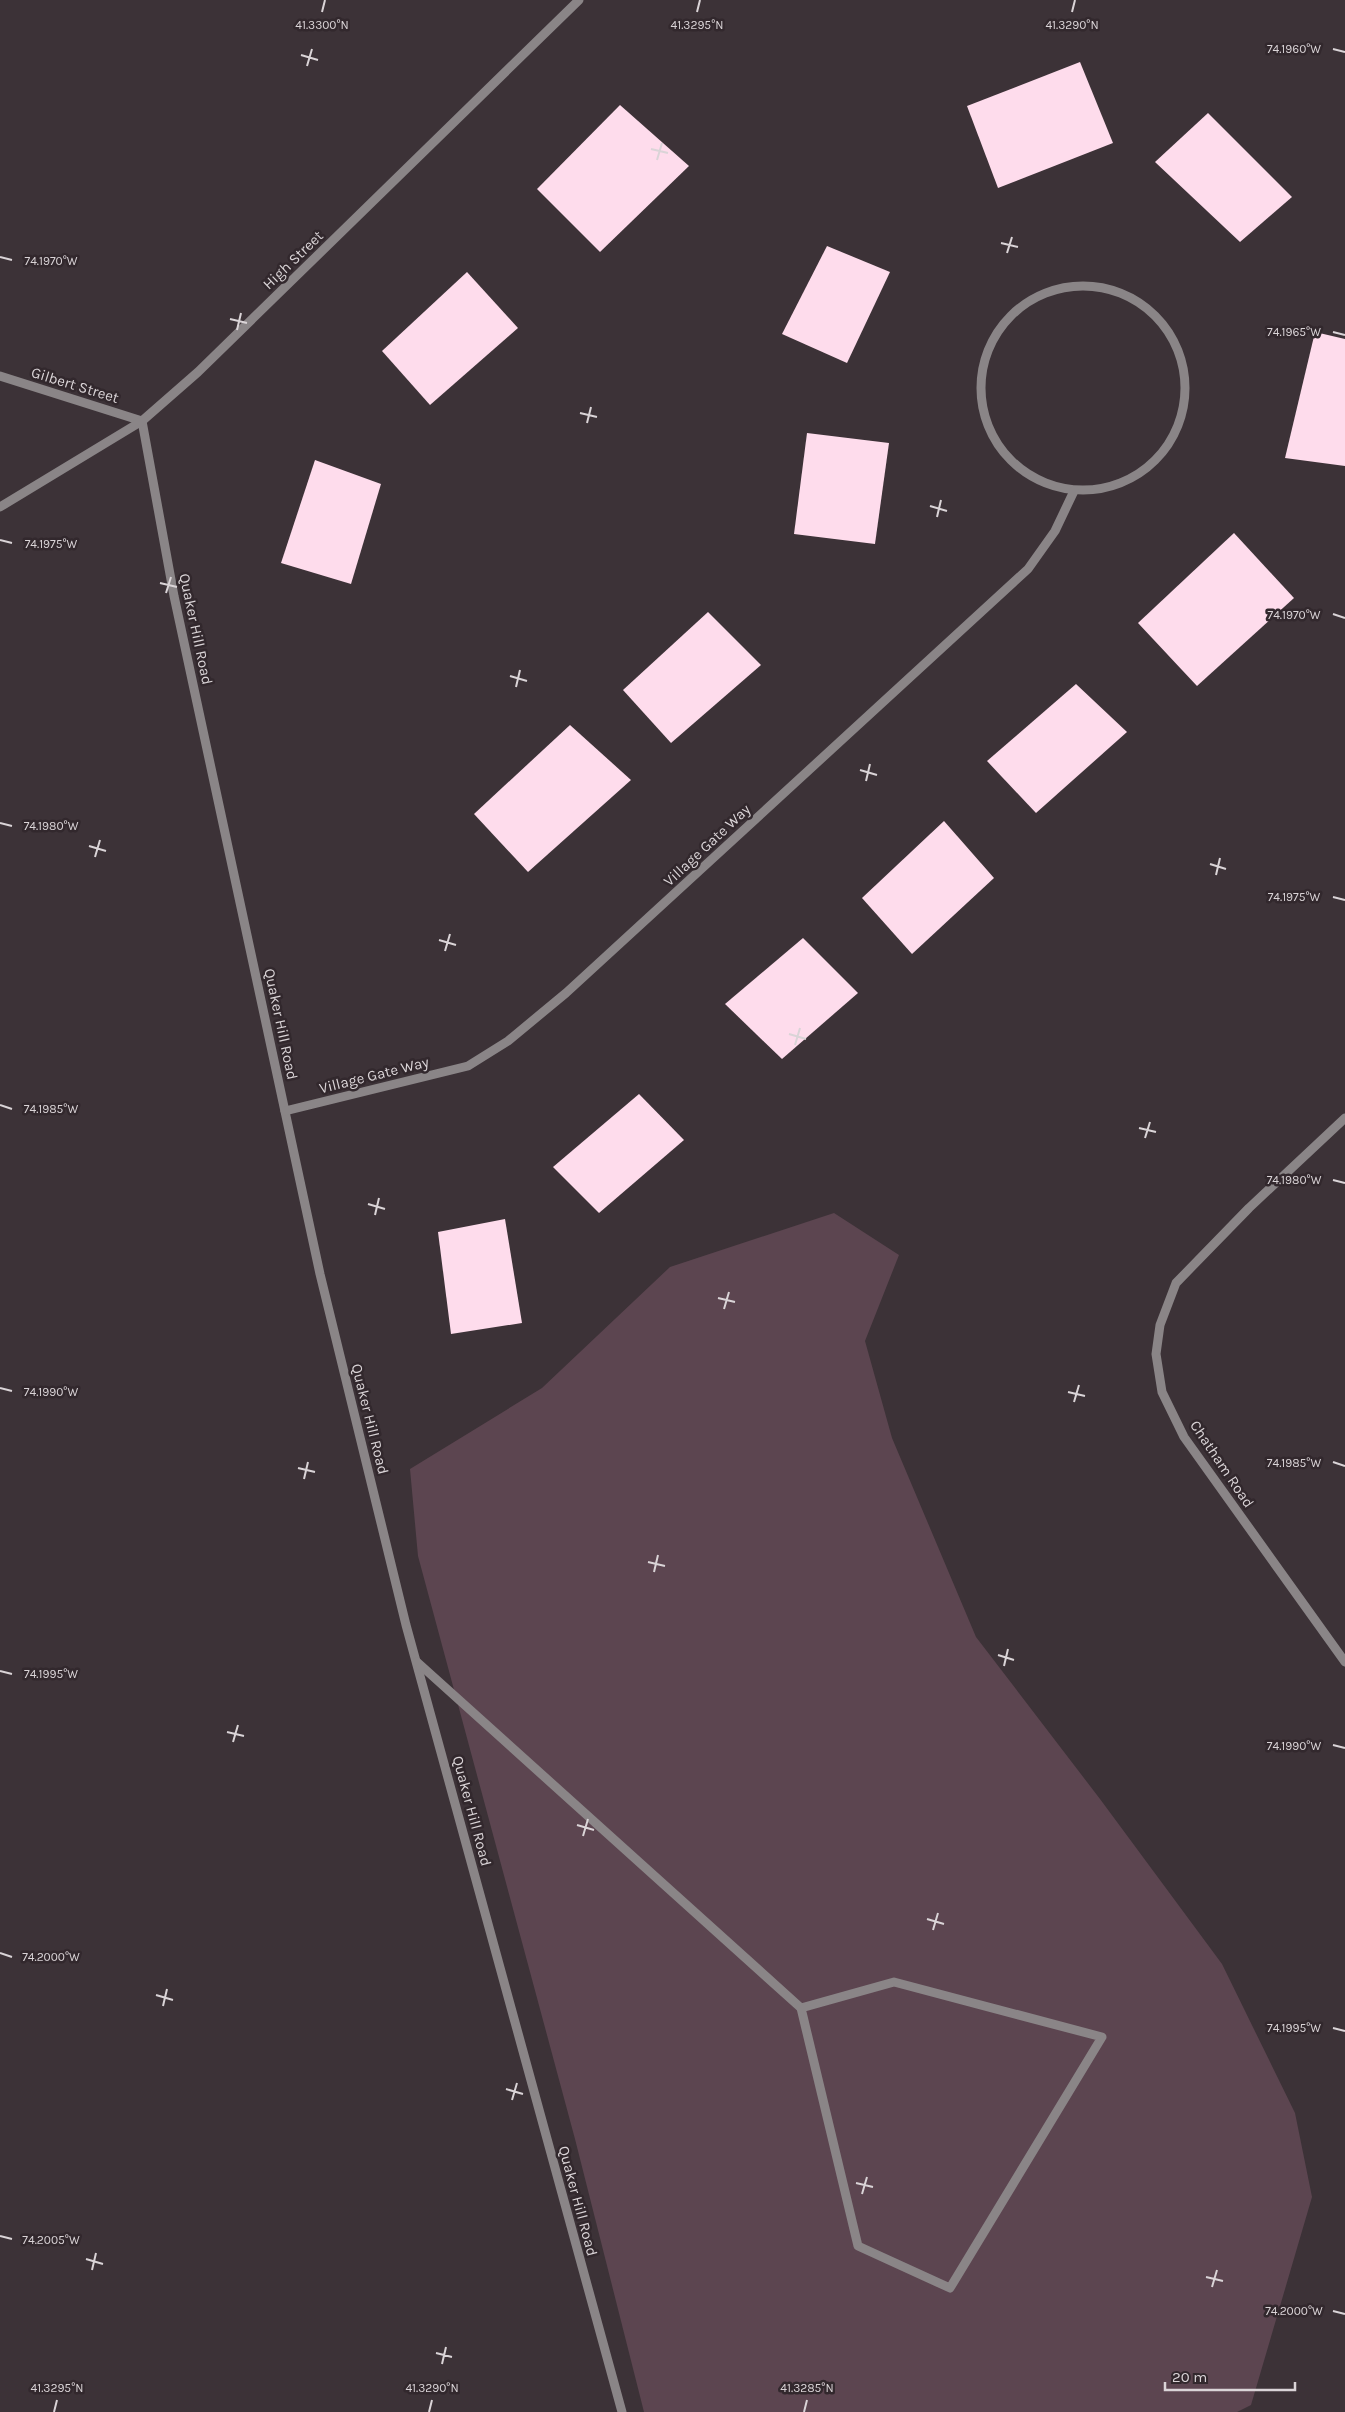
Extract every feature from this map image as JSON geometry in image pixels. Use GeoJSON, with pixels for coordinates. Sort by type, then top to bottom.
{"type":"FeatureCollection","features":[{"type":"Feature","properties":{"kind":"street","name":"High Street"},"geometry":{"type":"LineString","coordinates":[[0,507],[142,421],[198,372],[578,0]]}},
{"type":"Feature","properties":{"kind":"street"},"geometry":{"type":"LineString","coordinates":[[1067,285],[1102,286],[1134,298],[1161,320],[1180,349],[1186,383],[1182,418],[1166,449],[1141,474],[1110,488],[1074,491],[1042,483],[1014,464],[994,439],[982,408],[981,375],[991,343],[1009,316],[1036,296],[1067,285]]}},
{"type":"Feature","properties":{"kind":"street","name":"Gilbert Street"},"geometry":{"type":"LineString","coordinates":[[0,376],[142,421]]}},
{"type":"Feature","properties":{"kind":"street","name":"Quaker Hill Road"},"geometry":{"type":"LineString","coordinates":[[142,421],[174,596],[320,1274],[417,1662],[622,2412]]}},
{"type":"Feature","properties":{"kind":"street","name":"Village Gate Way"},"geometry":{"type":"LineString","coordinates":[[285,1111],[468,1066],[508,1041],[566,993],[1028,569],[1055,531],[1074,491]]}},
{"type":"Feature","properties":{"kind":"street","name":"Chatham Road"},"geometry":{"type":"LineString","coordinates":[[1345,1118],[1249,1208],[1176,1282],[1160,1325],[1156,1354],[1162,1392],[1184,1437],[1345,1662]]}},
{"type":"Feature","properties":{"kind":"street"},"geometry":{"type":"LineString","coordinates":[[417,1662],[801,2008],[858,2246],[950,2288],[1102,2037],[894,1982],[801,2008]]}},
{"type":"Feature","properties":{"kind":"shaded area"},"geometry":{"type":"Polygon","coordinates":[[[834,1213],[899,1255],[865,1341],[892,1438],[976,1637],[1100,1799],[1222,1964],[1295,2113],[1312,2197],[1251,2405],[1237,2412],[644,2412],[575,2139],[418,1556],[410,1469],[542,1388],[670,1267],[834,1213]]]}},
{"type":"Feature","properties":{"kind":"building"},"geometry":{"type":"Polygon","coordinates":[[[1080,62],[1113,143],[998,188],[967,106],[1080,62]]]}},
{"type":"Feature","properties":{"kind":"building"},"geometry":{"type":"Polygon","coordinates":[[[620,105],[689,166],[600,252],[537,189],[620,105]]]}},
{"type":"Feature","properties":{"kind":"building"},"geometry":{"type":"Polygon","coordinates":[[[1208,113],[1292,197],[1240,242],[1155,162],[1208,113]]]}},
{"type":"Feature","properties":{"kind":"building"},"geometry":{"type":"Polygon","coordinates":[[[827,246],[890,272],[847,363],[782,334],[827,246]]]}},
{"type":"Feature","properties":{"kind":"building"},"geometry":{"type":"Polygon","coordinates":[[[467,272],[518,328],[430,405],[382,351],[467,272]]]}},
{"type":"Feature","properties":{"kind":"building"},"geometry":{"type":"Polygon","coordinates":[[[1315,332],[1345,339],[1345,466],[1285,458],[1315,332]]]}},
{"type":"Feature","properties":{"kind":"building"},"geometry":{"type":"Polygon","coordinates":[[[807,433],[889,443],[875,544],[794,534],[807,433]]]}},
{"type":"Feature","properties":{"kind":"building"},"geometry":{"type":"Polygon","coordinates":[[[315,460],[381,484],[351,584],[281,563],[315,460]]]}},
{"type":"Feature","properties":{"kind":"building"},"geometry":{"type":"Polygon","coordinates":[[[1234,533],[1294,598],[1197,686],[1138,623],[1234,533]]]}},
{"type":"Feature","properties":{"kind":"building"},"geometry":{"type":"Polygon","coordinates":[[[708,612],[761,665],[671,743],[623,690],[708,612]]]}},
{"type":"Feature","properties":{"kind":"building"},"geometry":{"type":"Polygon","coordinates":[[[1076,684],[1127,732],[1036,813],[987,761],[1076,684]]]}},
{"type":"Feature","properties":{"kind":"building"},"geometry":{"type":"Polygon","coordinates":[[[570,725],[631,780],[528,872],[474,814],[570,725]]]}},
{"type":"Feature","properties":{"kind":"building"},"geometry":{"type":"Polygon","coordinates":[[[944,821],[994,878],[912,954],[862,898],[944,821]]]}},
{"type":"Feature","properties":{"kind":"building"},"geometry":{"type":"Polygon","coordinates":[[[803,938],[858,993],[782,1059],[725,1004],[803,938]]]}},
{"type":"Feature","properties":{"kind":"building"},"geometry":{"type":"Polygon","coordinates":[[[639,1094],[684,1140],[599,1213],[553,1167],[639,1094]]]}},
{"type":"Feature","properties":{"kind":"building"},"geometry":{"type":"Polygon","coordinates":[[[505,1219],[522,1323],[451,1334],[438,1232],[505,1219]]]}}]}
